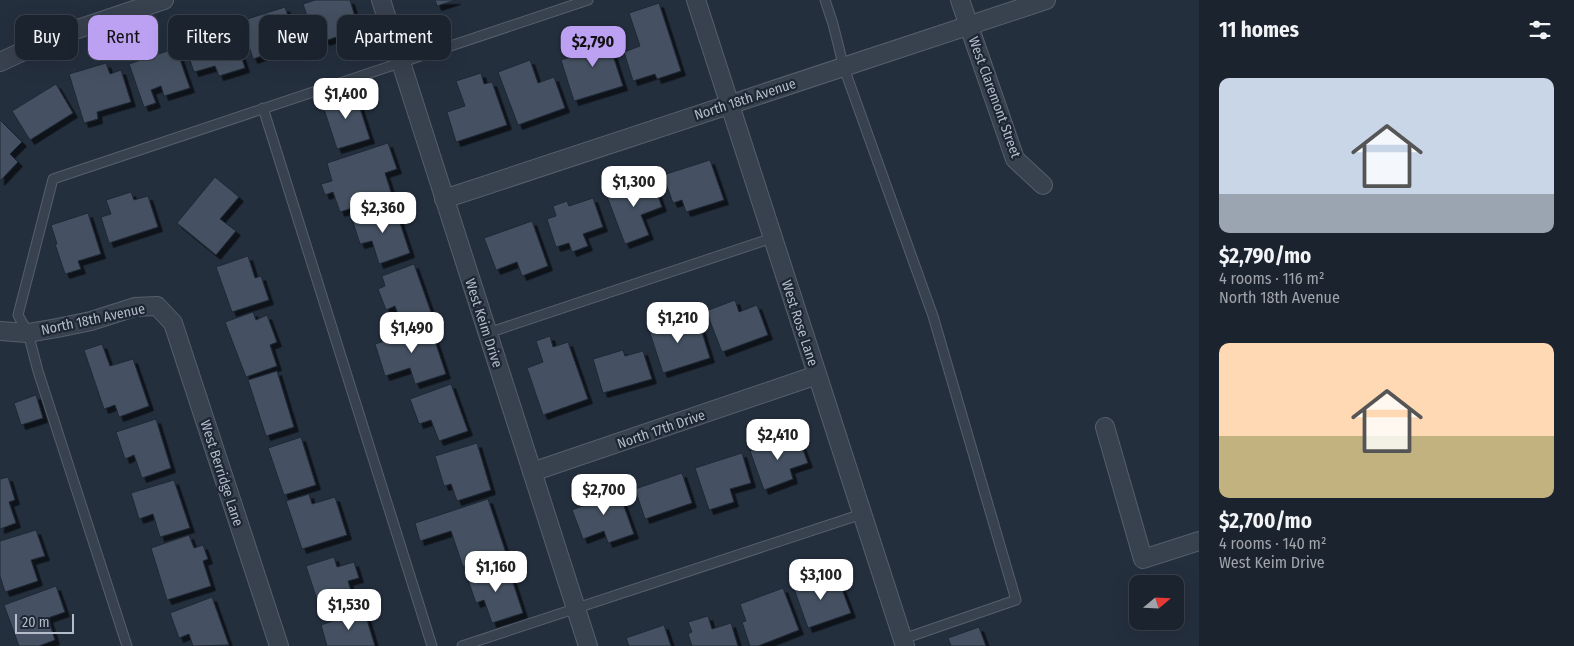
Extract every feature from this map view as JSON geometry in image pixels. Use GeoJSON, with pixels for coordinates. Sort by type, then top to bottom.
{"type":"FeatureCollection","features":[{"type":"Feature","properties":{"kind":"street"},"geometry":{"type":"LineString","coordinates":[[0,62],[54,37],[164,0]]}},
{"type":"Feature","properties":{"kind":"street","name":"West Keim Drive"},"geometry":{"type":"LineString","coordinates":[[381,0],[588,646]]}},
{"type":"Feature","properties":{"kind":"street","name":"West Rose Lane"},"geometry":{"type":"LineString","coordinates":[[696,0],[904,642]]}},
{"type":"Feature","properties":{"kind":"street","name":"West Claremont Street"},"geometry":{"type":"LineString","coordinates":[[960,0],[1015,159],[1043,185]]}},
{"type":"Feature","properties":{"kind":"street","name":"North 18th Avenue"},"geometry":{"type":"LineString","coordinates":[[444,199],[1046,0]]}},
{"type":"Feature","properties":{"kind":"street","name":"North 18th Avenue"},"geometry":{"type":"LineString","coordinates":[[0,331],[28,333],[91,320],[135,307],[157,306]]}},
{"type":"Feature","properties":{"kind":"street","name":"West Berridge Lane"},"geometry":{"type":"LineString","coordinates":[[157,306],[173,323],[279,646]]}},
{"type":"Feature","properties":{"kind":"street","name":"North 17th Drive"},"geometry":{"type":"LineString","coordinates":[[532,472],[817,375]]}},
{"type":"Feature","properties":{"kind":"street"},"geometry":{"type":"LineString","coordinates":[[1105,427],[1143,559],[1199,541]]}},
{"type":"Feature","properties":{"kind":"lane"},"geometry":{"type":"LineString","coordinates":[[127,646],[38,371],[28,333],[18,315],[52,179],[588,0]]}},
{"type":"Feature","properties":{"kind":"lane"},"geometry":{"type":"LineString","coordinates":[[825,0],[844,68],[933,316],[1016,600],[904,642]]}},
{"type":"Feature","properties":{"kind":"lane"},"geometry":{"type":"LineString","coordinates":[[263,108],[432,646]]}},
{"type":"Feature","properties":{"kind":"lane"},"geometry":{"type":"LineString","coordinates":[[488,333],[772,238]]}},
{"type":"Feature","properties":{"kind":"lane"},"geometry":{"type":"LineString","coordinates":[[462,646],[862,514]]}},
{"type":"Feature","properties":{"kind":"building"},"geometry":{"type":"Polygon","coordinates":[[[315,0],[350,0],[354,15],[337,15],[337,37],[327,40],[327,15],[307,15],[303,4],[315,0]]]}},
{"type":"Feature","properties":{"kind":"building"},"geometry":{"type":"Polygon","coordinates":[[[435,0],[456,0],[437,6],[435,0]]]}},
{"type":"Feature","properties":{"kind":"building"},"geometry":{"type":"Polygon","coordinates":[[[659,3],[681,71],[657,79],[655,74],[633,81],[624,52],[640,46],[629,13],[659,3]]]}},
{"type":"Feature","properties":{"kind":"building"},"geometry":{"type":"Polygon","coordinates":[[[285,7],[288,15],[260,15],[285,7]]]}},
{"type":"Feature","properties":{"kind":"building"},"geometry":{"type":"Polygon","coordinates":[[[259,15],[259,57],[253,59],[249,46],[249,18],[259,15]]]}},
{"type":"Feature","properties":{"kind":"building"},"geometry":{"type":"Polygon","coordinates":[[[604,28],[623,86],[574,101],[561,60],[590,51],[585,35],[604,28]]]}},
{"type":"Feature","properties":{"kind":"building"},"geometry":{"type":"Polygon","coordinates":[[[168,51],[168,60],[180,60],[190,88],[164,96],[161,86],[151,90],[156,103],[144,107],[129,64],[141,60],[158,60],[158,54],[168,51]]]}},
{"type":"Feature","properties":{"kind":"building"},"geometry":{"type":"Polygon","coordinates":[[[190,60],[242,60],[245,68],[219,76],[215,66],[194,72],[190,60]]]}},
{"type":"Feature","properties":{"kind":"building"},"geometry":{"type":"Polygon","coordinates":[[[530,60],[538,83],[554,77],[565,108],[518,125],[498,72],[530,60]]]}},
{"type":"Feature","properties":{"kind":"building"},"geometry":{"type":"Polygon","coordinates":[[[106,63],[110,74],[121,70],[131,102],[97,112],[98,119],[84,123],[69,74],[106,63]]]}},
{"type":"Feature","properties":{"kind":"building"},"geometry":{"type":"Polygon","coordinates":[[[481,73],[484,84],[492,82],[507,125],[456,142],[447,112],[465,106],[456,81],[481,73]]]}},
{"type":"Feature","properties":{"kind":"building"},"geometry":{"type":"Polygon","coordinates":[[[56,84],[73,113],[30,140],[12,111],[56,84]]]}},
{"type":"Feature","properties":{"kind":"building"},"geometry":{"type":"Polygon","coordinates":[[[354,90],[370,139],[337,149],[321,100],[354,90]]]}},
{"type":"Feature","properties":{"kind":"building"},"geometry":{"type":"Polygon","coordinates":[[[0,120],[22,142],[10,154],[18,162],[0,181],[0,120]]]}},
{"type":"Feature","properties":{"kind":"building"},"geometry":{"type":"Polygon","coordinates":[[[388,143],[397,169],[385,173],[392,195],[340,212],[333,192],[325,195],[321,184],[332,181],[327,163],[388,143]]]}},
{"type":"Feature","properties":{"kind":"building"},"geometry":{"type":"Polygon","coordinates":[[[710,160],[724,200],[686,212],[682,200],[673,203],[663,175],[710,160]]]}},
{"type":"Feature","properties":{"kind":"building"},"geometry":{"type":"Polygon","coordinates":[[[215,177],[239,197],[220,219],[236,231],[216,255],[177,223],[215,177]]]}},
{"type":"Feature","properties":{"kind":"building"},"geometry":{"type":"Polygon","coordinates":[[[651,177],[662,207],[641,215],[649,235],[625,244],[606,194],[651,177]]]}},
{"type":"Feature","properties":{"kind":"building"},"geometry":{"type":"Polygon","coordinates":[[[131,192],[134,200],[148,196],[158,227],[109,243],[101,217],[111,214],[106,200],[131,192]]]}},
{"type":"Feature","properties":{"kind":"building"},"geometry":{"type":"Polygon","coordinates":[[[593,198],[603,227],[583,234],[588,246],[572,252],[569,243],[556,247],[547,219],[556,216],[553,206],[567,201],[569,206],[593,198]]]}},
{"type":"Feature","properties":{"kind":"building"},"geometry":{"type":"Polygon","coordinates":[[[394,205],[410,253],[379,264],[372,241],[360,244],[352,219],[394,205]]]}},
{"type":"Feature","properties":{"kind":"building"},"geometry":{"type":"Polygon","coordinates":[[[88,213],[101,254],[78,261],[81,269],[65,274],[51,225],[88,213]]]}},
{"type":"Feature","properties":{"kind":"building"},"geometry":{"type":"Polygon","coordinates":[[[532,221],[548,266],[522,276],[517,262],[496,270],[484,238],[532,221]]]}},
{"type":"Feature","properties":{"kind":"building"},"geometry":{"type":"Polygon","coordinates":[[[248,256],[255,278],[261,276],[269,300],[232,312],[216,267],[248,256]]]}},
{"type":"Feature","properties":{"kind":"building"},"geometry":{"type":"Polygon","coordinates":[[[414,264],[431,312],[401,323],[395,306],[386,310],[378,289],[385,286],[382,276],[414,264]]]}},
{"type":"Feature","properties":{"kind":"building"},"geometry":{"type":"Polygon","coordinates":[[[735,300],[739,312],[757,305],[768,335],[722,352],[706,311],[735,300]]]}},
{"type":"Feature","properties":{"kind":"building"},"geometry":{"type":"Polygon","coordinates":[[[253,312],[256,320],[267,315],[277,342],[270,345],[277,366],[246,377],[225,322],[253,312]]]}},
{"type":"Feature","properties":{"kind":"building"},"geometry":{"type":"Polygon","coordinates":[[[680,313],[687,333],[701,329],[710,358],[663,373],[649,330],[660,327],[658,320],[680,313]]]}},
{"type":"Feature","properties":{"kind":"building"},"geometry":{"type":"Polygon","coordinates":[[[428,320],[446,374],[415,384],[410,368],[385,376],[375,344],[415,331],[413,325],[428,320]]]}},
{"type":"Feature","properties":{"kind":"building"},"geometry":{"type":"Polygon","coordinates":[[[550,336],[553,347],[568,342],[588,399],[543,415],[527,368],[543,362],[536,341],[550,336]]]}},
{"type":"Feature","properties":{"kind":"building"},"geometry":{"type":"Polygon","coordinates":[[[102,344],[110,366],[133,359],[149,406],[119,417],[115,405],[104,409],[84,350],[102,344]]]}},
{"type":"Feature","properties":{"kind":"building"},"geometry":{"type":"Polygon","coordinates":[[[623,350],[625,356],[643,351],[652,379],[603,393],[593,359],[623,350]]]}},
{"type":"Feature","properties":{"kind":"building"},"geometry":{"type":"Polygon","coordinates":[[[277,371],[294,427],[266,436],[248,380],[277,371]]]}},
{"type":"Feature","properties":{"kind":"building"},"geometry":{"type":"Polygon","coordinates":[[[451,384],[468,431],[439,441],[431,420],[419,424],[410,399],[451,384]]]}},
{"type":"Feature","properties":{"kind":"building"},"geometry":{"type":"Polygon","coordinates":[[[36,395],[43,418],[21,425],[14,403],[36,395]]]}},
{"type":"Feature","properties":{"kind":"building"},"geometry":{"type":"Polygon","coordinates":[[[156,419],[171,468],[142,478],[134,455],[125,459],[116,432],[156,419]]]}},
{"type":"Feature","properties":{"kind":"building"},"geometry":{"type":"Polygon","coordinates":[[[797,434],[808,463],[790,469],[793,479],[764,490],[750,451],[797,434]]]}},
{"type":"Feature","properties":{"kind":"building"},"geometry":{"type":"Polygon","coordinates":[[[301,437],[316,485],[284,495],[268,448],[301,437]]]}},
{"type":"Feature","properties":{"kind":"building"},"geometry":{"type":"Polygon","coordinates":[[[477,443],[491,490],[457,501],[451,484],[444,486],[435,456],[477,443]]]}},
{"type":"Feature","properties":{"kind":"building"},"geometry":{"type":"Polygon","coordinates":[[[742,453],[751,483],[730,489],[734,502],[709,510],[695,468],[742,453]]]}},
{"type":"Feature","properties":{"kind":"building"},"geometry":{"type":"Polygon","coordinates":[[[682,473],[692,503],[645,519],[635,489],[682,473]]]}},
{"type":"Feature","properties":{"kind":"building"},"geometry":{"type":"Polygon","coordinates":[[[8,477],[15,500],[9,502],[16,523],[0,529],[0,479],[8,477]]]}},
{"type":"Feature","properties":{"kind":"building"},"geometry":{"type":"Polygon","coordinates":[[[174,480],[190,528],[160,537],[153,514],[139,519],[131,493],[174,480]]]}},
{"type":"Feature","properties":{"kind":"building"},"geometry":{"type":"Polygon","coordinates":[[[616,484],[634,534],[608,543],[604,531],[583,539],[572,510],[596,501],[593,492],[616,484]]]}},
{"type":"Feature","properties":{"kind":"building"},"geometry":{"type":"Polygon","coordinates":[[[309,494],[312,504],[335,497],[347,535],[302,549],[286,501],[309,494]]]}},
{"type":"Feature","properties":{"kind":"building"},"geometry":{"type":"Polygon","coordinates":[[[488,499],[506,553],[463,567],[451,531],[420,541],[415,523],[488,499]]]}},
{"type":"Feature","properties":{"kind":"building"},"geometry":{"type":"Polygon","coordinates":[[[36,530],[45,556],[31,560],[38,581],[5,592],[0,576],[0,541],[36,530]]]}},
{"type":"Feature","properties":{"kind":"building"},"geometry":{"type":"Polygon","coordinates":[[[189,535],[194,548],[203,545],[208,559],[203,561],[211,586],[167,600],[151,548],[189,535]]]}},
{"type":"Feature","properties":{"kind":"building"},"geometry":{"type":"Polygon","coordinates":[[[334,557],[337,567],[354,562],[359,578],[348,581],[355,604],[322,615],[306,566],[334,557]]]}},
{"type":"Feature","properties":{"kind":"building"},"geometry":{"type":"Polygon","coordinates":[[[507,564],[523,613],[492,623],[484,600],[476,603],[467,577],[507,564]]]}},
{"type":"Feature","properties":{"kind":"building"},"geometry":{"type":"Polygon","coordinates":[[[823,575],[828,589],[840,584],[851,613],[808,628],[793,586],[823,575]]]}},
{"type":"Feature","properties":{"kind":"building"},"geometry":{"type":"Polygon","coordinates":[[[56,586],[65,612],[48,618],[55,640],[39,646],[19,646],[4,605],[56,586]]]}},
{"type":"Feature","properties":{"kind":"building"},"geometry":{"type":"Polygon","coordinates":[[[783,588],[799,630],[758,646],[750,646],[742,622],[746,621],[740,604],[783,588]]]}},
{"type":"Feature","properties":{"kind":"building"},"geometry":{"type":"Polygon","coordinates":[[[212,597],[229,645],[193,646],[189,634],[179,638],[170,613],[212,597]]]}},
{"type":"Feature","properties":{"kind":"building"},"geometry":{"type":"Polygon","coordinates":[[[364,610],[375,646],[327,646],[321,625],[364,610]]]}},
{"type":"Feature","properties":{"kind":"building"},"geometry":{"type":"Polygon","coordinates":[[[708,616],[712,629],[731,623],[738,646],[692,646],[688,634],[692,632],[688,622],[708,616]]]}},
{"type":"Feature","properties":{"kind":"building"},"geometry":{"type":"Polygon","coordinates":[[[664,625],[671,646],[629,646],[626,638],[664,625]]]}},
{"type":"Feature","properties":{"kind":"building"},"geometry":{"type":"Polygon","coordinates":[[[979,627],[986,646],[951,646],[948,638],[979,627]]]}}]}
